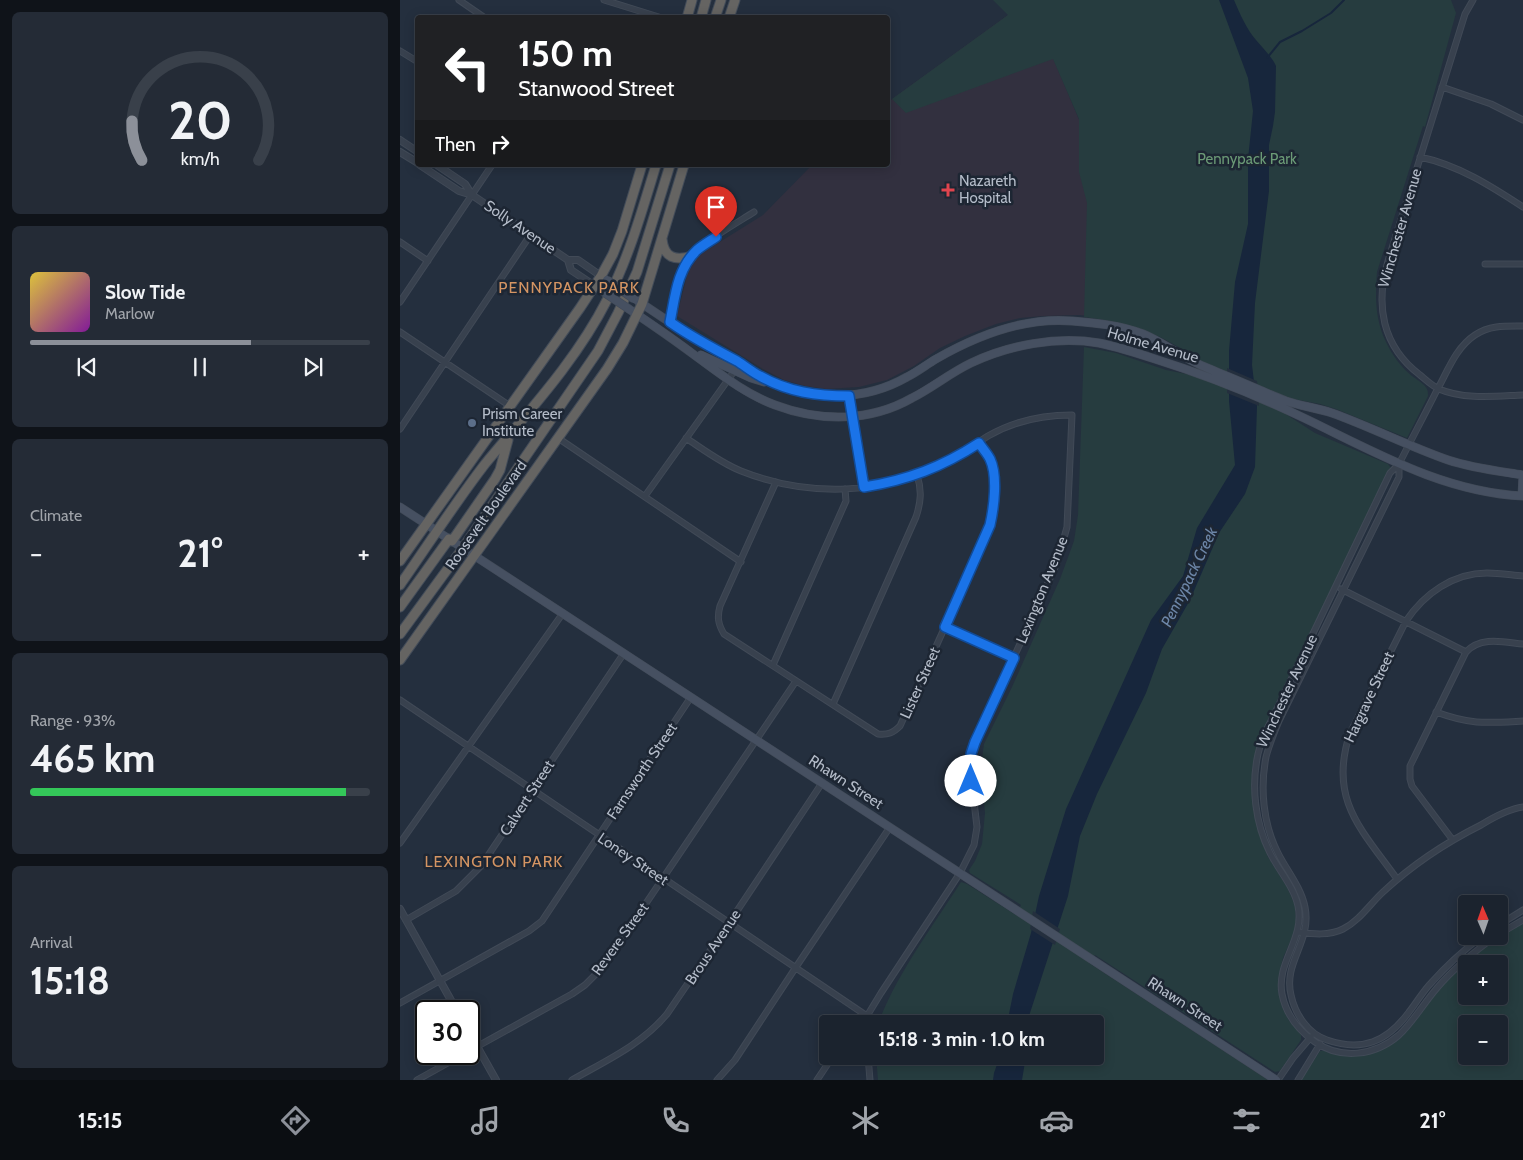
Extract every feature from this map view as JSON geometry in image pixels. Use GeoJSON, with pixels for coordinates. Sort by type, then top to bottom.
{"type":"FeatureCollection","features":[{"type":"Feature","properties":{"kind":"highway"},"geometry":{"type":"LineString","coordinates":[[688,15],[692,0]]}},
{"type":"Feature","properties":{"kind":"highway"},"geometry":{"type":"LineString","coordinates":[[702,15],[706,0]]}},
{"type":"Feature","properties":{"kind":"highway"},"geometry":{"type":"LineString","coordinates":[[716,15],[721,0]]}},
{"type":"Feature","properties":{"kind":"highway"},"geometry":{"type":"LineString","coordinates":[[731,15],[735,0]]}},
{"type":"Feature","properties":{"kind":"highway"},"geometry":{"type":"LineString","coordinates":[[400,561],[510,406],[598,289],[618,243],[641,167]]}},
{"type":"Feature","properties":{"kind":"highway","name":"Roosevelt Boulevard"},"geometry":{"type":"LineString","coordinates":[[400,585],[475,478],[585,338],[607,300],[632,243],[655,167]]}},
{"type":"Feature","properties":{"kind":"highway","name":"Roosevelt Boulevard"},"geometry":{"type":"LineString","coordinates":[[400,634],[463,548],[586,369],[609,332],[639,265],[669,167]]}},
{"type":"Feature","properties":{"kind":"highway","name":"Roosevelt Boulevard"},"geometry":{"type":"LineString","coordinates":[[400,660],[607,369],[623,343],[633,312],[662,239],[683,167]]}},
{"type":"Feature","properties":{"kind":"highway"},"geometry":{"type":"LineString","coordinates":[[662,239],[666,252],[671,257],[683,259],[692,256]]}},
{"type":"Feature","properties":{"kind":"highway"},"geometry":{"type":"LineString","coordinates":[[400,607],[495,479],[500,470],[507,442],[514,429]]}},
{"type":"Feature","properties":{"kind":"main road","name":"Holme Avenue"},"geometry":{"type":"LineString","coordinates":[[604,278],[699,341],[740,363],[759,376],[799,392],[810,394],[849,396],[876,390],[910,376],[938,358],[1010,327],[1068,320],[1108,324],[1142,334],[1166,345],[1201,370]]}},
{"type":"Feature","properties":{"kind":"main road","name":"Holme Avenue"},"geometry":{"type":"LineString","coordinates":[[598,289],[751,394],[785,409],[806,414],[827,417],[867,415],[901,404],[956,371],[991,355],[1045,342],[1075,341],[1116,347],[1201,370],[1276,401],[1399,464],[1429,476],[1492,493],[1522,496]]}},
{"type":"Feature","properties":{"kind":"main road"},"geometry":{"type":"LineString","coordinates":[[685,348],[756,380],[780,385]]}},
{"type":"Feature","properties":{"kind":"main road","name":"Holme Avenue"},"geometry":{"type":"LineString","coordinates":[[1276,401],[1288,402],[1332,414],[1408,445],[1476,468],[1523,475]]}},
{"type":"Feature","properties":{"kind":"main road"},"geometry":{"type":"LineString","coordinates":[[1522,496],[1523,475]]}},
{"type":"Feature","properties":{"kind":"main road","name":"Rhawn Street"},"geometry":{"type":"LineString","coordinates":[[400,507],[1277,1080]]}},
{"type":"Feature","properties":{"kind":"street"},"geometry":{"type":"LineString","coordinates":[[459,0],[481,15]]}},
{"type":"Feature","properties":{"kind":"street"},"geometry":{"type":"LineString","coordinates":[[604,0],[652,15]]}},
{"type":"Feature","properties":{"kind":"street","name":"Winchester Avenue"},"geometry":{"type":"LineString","coordinates":[[1473,0],[1465,14],[1383,277],[1381,306],[1390,338],[1400,356],[1414,371],[1438,389],[1399,464],[1390,473],[1280,700],[1264,734],[1258,753],[1255,775],[1256,803],[1261,830],[1271,854],[1295,896],[1300,920],[1298,932],[1282,975],[1282,994],[1291,1019],[1304,1034],[1319,1045],[1340,1053],[1362,1053],[1382,1047],[1400,1034],[1437,988],[1484,945]]}},
{"type":"Feature","properties":{"kind":"street"},"geometry":{"type":"LineString","coordinates":[[400,51],[415,60]]}},
{"type":"Feature","properties":{"kind":"street"},"geometry":{"type":"LineString","coordinates":[[1442,87],[1491,104],[1523,120]]}},
{"type":"Feature","properties":{"kind":"street"},"geometry":{"type":"LineString","coordinates":[[400,140],[415,150]]}},
{"type":"Feature","properties":{"kind":"street","name":"Solly Avenue"},"geometry":{"type":"LineString","coordinates":[[400,152],[415,161]]}},
{"type":"Feature","properties":{"kind":"street"},"geometry":{"type":"LineString","coordinates":[[1420,157],[1481,180],[1523,207]]}},
{"type":"Feature","properties":{"kind":"street","name":"Solly Avenue"},"geometry":{"type":"LineString","coordinates":[[423,167],[459,191],[472,194]]}},
{"type":"Feature","properties":{"kind":"street","name":"Solly Avenue"},"geometry":{"type":"LineString","coordinates":[[440,167],[465,184],[472,194],[568,260],[578,260],[604,278]]}},
{"type":"Feature","properties":{"kind":"street"},"geometry":{"type":"LineString","coordinates":[[400,302],[491,167]]}},
{"type":"Feature","properties":{"kind":"street"},"geometry":{"type":"LineString","coordinates":[[670,322],[682,271],[692,256],[704,245],[754,212]]}},
{"type":"Feature","properties":{"kind":"street"},"geometry":{"type":"LineString","coordinates":[[400,429],[531,234]]}},
{"type":"Feature","properties":{"kind":"street"},"geometry":{"type":"LineString","coordinates":[[400,242],[428,261]]}},
{"type":"Feature","properties":{"kind":"street","name":"Solly Avenue"},"geometry":{"type":"LineString","coordinates":[[568,260],[571,270],[598,289]]}},
{"type":"Feature","properties":{"kind":"street"},"geometry":{"type":"LineString","coordinates":[[1485,264],[1523,264]]}},
{"type":"Feature","properties":{"kind":"street"},"geometry":{"type":"LineString","coordinates":[[1523,326],[1493,327],[1475,335],[1460,349],[1438,389],[1486,397],[1523,395]]}},
{"type":"Feature","properties":{"kind":"street"},"geometry":{"type":"LineString","coordinates":[[400,332],[510,406]]}},
{"type":"Feature","properties":{"kind":"street"},"geometry":{"type":"LineString","coordinates":[[645,496],[740,363]]}},
{"type":"Feature","properties":{"kind":"street"},"geometry":{"type":"LineString","coordinates":[[849,396],[864,487]]}},
{"type":"Feature","properties":{"kind":"street","name":"Lexington Avenue"},"geometry":{"type":"LineString","coordinates":[[869,1015],[886,985],[960,874],[974,846],[978,827],[971,781],[971,754],[1057,562],[1064,541],[1069,514],[1072,414],[1029,419],[1002,429],[979,443]]}},
{"type":"Feature","properties":{"kind":"street"},"geometry":{"type":"LineString","coordinates":[[558,438],[741,562]]}},
{"type":"Feature","properties":{"kind":"street"},"geometry":{"type":"LineString","coordinates":[[686,438],[710,455],[733,467],[776,482],[809,488],[845,489],[889,483],[917,475],[949,461],[979,443]]}},
{"type":"Feature","properties":{"kind":"street","name":"Lister Street"},"geometry":{"type":"LineString","coordinates":[[833,704],[878,734],[885,735],[893,732],[900,726],[990,525],[993,512],[994,475],[989,458],[979,443]]}},
{"type":"Feature","properties":{"kind":"street","name":"Winchester Avenue"},"geometry":{"type":"LineString","coordinates":[[1399,464],[1399,477],[1288,704],[1266,756],[1263,794],[1268,828],[1278,853],[1302,895],[1307,920],[1305,933],[1292,966],[1289,984],[1294,1009],[1299,1018],[1322,1039],[1350,1046],[1362,1045],[1383,1038],[1399,1025],[1432,982],[1470,945]]}},
{"type":"Feature","properties":{"kind":"street"},"geometry":{"type":"LineString","coordinates":[[776,482],[719,611],[719,626],[724,634],[833,704],[916,517],[921,497],[920,483],[917,475]]}},
{"type":"Feature","properties":{"kind":"street"},"geometry":{"type":"LineString","coordinates":[[773,665],[846,501],[845,489]]}},
{"type":"Feature","properties":{"kind":"street","name":"Hargrave Street"},"geometry":{"type":"LineString","coordinates":[[1397,879],[1357,824],[1350,810],[1342,779],[1342,764],[1350,733],[1406,622],[1414,608],[1427,596],[1442,586],[1472,574],[1488,573],[1523,576]]}},
{"type":"Feature","properties":{"kind":"street"},"geometry":{"type":"LineString","coordinates":[[1336,586],[1466,652]]}},
{"type":"Feature","properties":{"kind":"street"},"geometry":{"type":"LineString","coordinates":[[400,842],[563,613]]}},
{"type":"Feature","properties":{"kind":"street"},"geometry":{"type":"LineString","coordinates":[[945,627],[1014,658]]}},
{"type":"Feature","properties":{"kind":"street"},"geometry":{"type":"LineString","coordinates":[[1452,840],[1412,786],[1410,766],[1466,652],[1471,646],[1486,641],[1523,644]]}},
{"type":"Feature","properties":{"kind":"street","name":"Calvert Street"},"geometry":{"type":"LineString","coordinates":[[406,920],[456,891],[488,857],[624,653]]}},
{"type":"Feature","properties":{"kind":"street","name":"Revere Street"},"geometry":{"type":"LineString","coordinates":[[480,1044],[572,994],[585,985],[603,967],[796,681]]}},
{"type":"Feature","properties":{"kind":"street","name":"Farnsworth Street"},"geometry":{"type":"LineString","coordinates":[[400,1003],[536,927],[542,921],[691,698]]}},
{"type":"Feature","properties":{"kind":"street","name":"Loney Street"},"geometry":{"type":"LineString","coordinates":[[400,700],[866,1015]]}},
{"type":"Feature","properties":{"kind":"street"},"geometry":{"type":"LineString","coordinates":[[1280,700],[1288,704]]}},
{"type":"Feature","properties":{"kind":"street"},"geometry":{"type":"LineString","coordinates":[[1436,712],[1469,722],[1523,721]]}},
{"type":"Feature","properties":{"kind":"street","name":"Brous Avenue"},"geometry":{"type":"LineString","coordinates":[[572,1080],[638,1043],[657,1026],[730,923],[822,783]]}},
{"type":"Feature","properties":{"kind":"street"},"geometry":{"type":"LineString","coordinates":[[1298,932],[1331,933],[1344,928],[1356,919],[1397,879],[1452,840],[1501,814],[1523,807]]}},
{"type":"Feature","properties":{"kind":"street"},"geometry":{"type":"LineString","coordinates":[[717,1080],[735,1060],[890,827]]}},
{"type":"Feature","properties":{"kind":"street"},"geometry":{"type":"LineString","coordinates":[[1261,830],[1268,828]]}},
{"type":"Feature","properties":{"kind":"street"},"geometry":{"type":"LineString","coordinates":[[400,909],[451,1000]]}},
{"type":"Feature","properties":{"kind":"street"},"geometry":{"type":"LineString","coordinates":[[1508,919],[1523,910]]}},
{"type":"Feature","properties":{"kind":"street","name":"Winchester Avenue"},"geometry":{"type":"LineString","coordinates":[[1508,929],[1523,920]]}},
{"type":"Feature","properties":{"kind":"street"},"geometry":{"type":"LineString","coordinates":[[1432,982],[1437,988]]}},
{"type":"Feature","properties":{"kind":"street"},"geometry":{"type":"LineString","coordinates":[[1277,1080],[1314,1033]]}},
{"type":"Feature","properties":{"kind":"street"},"geometry":{"type":"LineString","coordinates":[[1298,1080],[1322,1039]]}},
{"type":"Feature","properties":{"kind":"street"},"geometry":{"type":"LineString","coordinates":[[480,1051],[496,1080]]}},
{"type":"Feature","properties":{"kind":"street"},"geometry":{"type":"LineString","coordinates":[[417,1080],[444,1065]]}},
{"type":"Feature","properties":{"kind":"street"},"geometry":{"type":"LineString","coordinates":[[817,1080],[827,1065]]}},
{"type":"Feature","properties":{"kind":"street"},"geometry":{"type":"LineString","coordinates":[[869,1065],[870,1080]]}},
{"type":"Feature","properties":{"kind":"shaded area","name":"Nazareth Hospital"},"geometry":{"type":"Polygon","coordinates":[[[1008,15],[1053,58],[1124,226],[1107,318],[1080,315],[1043,316],[1020,318],[996,324],[940,348],[914,366],[887,380],[859,387],[826,389],[784,380],[677,316],[688,271],[699,255],[763,215],[810,167],[890,167],[890,101],[1008,15]]]}},
{"type":"Feature","properties":{"kind":"green space","name":"Pennypack Park"},"geometry":{"type":"Polygon","coordinates":[[[993,0],[1451,0],[1456,13],[1425,127],[1423,126],[1377,272],[1377,308],[1382,333],[1397,361],[1425,386],[1428,396],[1407,438],[1320,404],[1293,399],[1281,411],[1315,433],[1388,464],[1391,468],[1279,696],[1259,741],[1253,768],[1253,798],[1258,830],[1268,857],[1287,887],[1295,905],[1296,920],[1294,933],[1283,958],[1278,981],[1283,1009],[1288,1019],[1301,1035],[1301,1040],[1280,1071],[1275,1072],[1095,955],[1089,963],[1268,1080],[878,1080],[877,1065],[1104,1065],[1104,1015],[882,1015],[905,969],[961,882],[1016,915],[1021,905],[970,873],[969,870],[982,844],[985,813],[981,766],[984,744],[1012,687],[1060,579],[1074,541],[1078,515],[1084,347],[1116,353],[1166,370],[1191,375],[1200,361],[1172,343],[1145,331],[1117,322],[1084,317],[1087,203],[1079,172],[1079,119],[1053,59],[906,113],[892,99],[1008,15],[993,0]]]}},
{"type":"Feature","properties":{"kind":"green space"},"geometry":{"type":"Polygon","coordinates":[[[1523,922],[1523,1080],[1301,1080],[1320,1051],[1357,1056],[1378,1051],[1392,1044],[1417,1020],[1438,991],[1458,969],[1458,1005],[1508,1005],[1508,955],[1475,955],[1487,945],[1508,945],[1508,931],[1523,922]]]}},
{"type":"Feature","properties":{"kind":"water","name":"Pennypack Creek"},"geometry":{"type":"Polygon","coordinates":[[[1219,0],[1234,0],[1249,31],[1276,66],[1275,112],[1269,145],[1269,191],[1255,303],[1252,365],[1257,407],[1255,467],[1245,494],[1219,533],[1190,600],[1162,649],[1146,693],[1097,794],[1080,836],[1068,896],[1029,1015],[1009,1015],[1039,896],[1066,809],[1151,620],[1183,576],[1197,528],[1235,465],[1229,401],[1229,351],[1235,282],[1248,224],[1248,159],[1253,111],[1248,78],[1219,0]]]}},
{"type":"Feature","properties":{"kind":"water"},"geometry":{"type":"Polygon","coordinates":[[[997,1065],[1024,1065],[1022,1080],[993,1080],[997,1065]]]}},
{"type":"Feature","properties":{"kind":"pier"},"geometry":{"type":"Polygon","coordinates":[[[1227,368],[1257,381],[1259,406],[1227,393],[1227,368]]]}},
{"type":"Feature","properties":{"kind":"pier"},"geometry":{"type":"Polygon","coordinates":[[[1033,911],[1060,929],[1055,945],[1030,929],[1033,911]]]}},
{"type":"Feature","properties":{"kind":"waterway"},"geometry":{"type":"LineString","coordinates":[[1267,58],[1280,42],[1331,13],[1344,0]]}},
{"type":"Feature","properties":{"kind":"place","name":"Nazareth Hospital"},"geometry":{"type":"Point","coordinates":[948,190]}},
{"type":"Feature","properties":{"kind":"place","name":"Prism Career Institute"},"geometry":{"type":"Point","coordinates":[472,423]}},
{"type":"Feature","properties":{"kind":"district","name":"PENNYPACK PARK"},"geometry":{"type":"Point","coordinates":[569,287]}},
{"type":"Feature","properties":{"kind":"district","name":"LEXINGTON PARK"},"geometry":{"type":"Point","coordinates":[494,861]}},
{"type":"Feature","properties":{"kind":"route"},"geometry":{"type":"LineString","coordinates":[[716,237],[697,250],[686,263],[679,280],[670,322],[770,381],[799,392],[827,396],[849,396],[864,487],[889,483],[928,471],[964,453],[979,443],[989,458],[994,475],[993,512],[990,525],[945,627],[1014,658],[975,742],[971,754],[971,781]]}}]}
